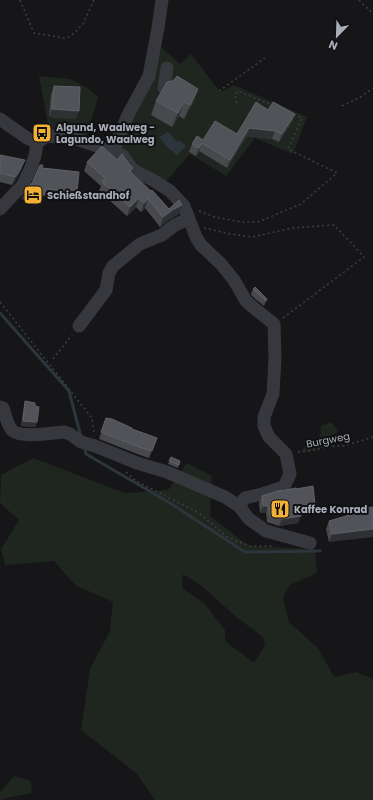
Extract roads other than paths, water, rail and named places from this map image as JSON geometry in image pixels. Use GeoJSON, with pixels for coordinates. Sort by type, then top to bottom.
{"type":"FeatureCollection","features":[{"type":"Feature","properties":{"kind":"lane"},"geometry":{"type":"LineString","coordinates":[[113,151],[128,115],[149,76],[162,0]]}},
{"type":"Feature","properties":{"kind":"lane"},"geometry":{"type":"LineString","coordinates":[[164,88],[167,68]]}},
{"type":"Feature","properties":{"kind":"lane"},"geometry":{"type":"LineString","coordinates":[[0,119],[27,138],[37,143]]}},
{"type":"Feature","properties":{"kind":"lane"},"geometry":{"type":"LineString","coordinates":[[0,209],[22,186],[35,156],[37,143],[45,137],[50,136],[62,136],[79,140],[113,151],[123,156],[132,169],[170,190],[188,216],[196,238],[201,245],[222,264],[234,280],[246,301],[274,324],[275,358],[273,394],[264,417],[264,426],[269,437],[286,454],[290,474],[284,487],[245,498],[239,506]]}},
{"type":"Feature","properties":{"kind":"lane"},"geometry":{"type":"LineString","coordinates":[[79,326],[106,290],[109,273],[113,266],[140,244],[162,234],[188,216]]}},
{"type":"Feature","properties":{"kind":"lane"},"geometry":{"type":"LineString","coordinates":[[0,407],[2,408],[12,429],[15,432],[24,434],[64,432],[70,434],[81,442],[137,463],[167,472],[225,497],[239,506],[249,519],[266,531],[310,543]]}},
{"type":"Feature","properties":{"kind":"waterway"},"geometry":{"type":"LineString","coordinates":[[0,313],[69,391],[81,437]]}},
{"type":"Feature","properties":{"kind":"waterway"},"geometry":{"type":"LineString","coordinates":[[84,446],[86,454],[170,503],[245,552],[320,551]]}},
{"type":"Feature","properties":{"kind":"place","name":"Algund, Waalweg - Lagundo, Waalweg"},"geometry":{"type":"Point","coordinates":[42,133]}},
{"type":"Feature","properties":{"kind":"place","name":"Schießstandhof"},"geometry":{"type":"Point","coordinates":[33,195]}},
{"type":"Feature","properties":{"kind":"place","name":"Kaffee Konrad"},"geometry":{"type":"Point","coordinates":[280,509]}}]}
